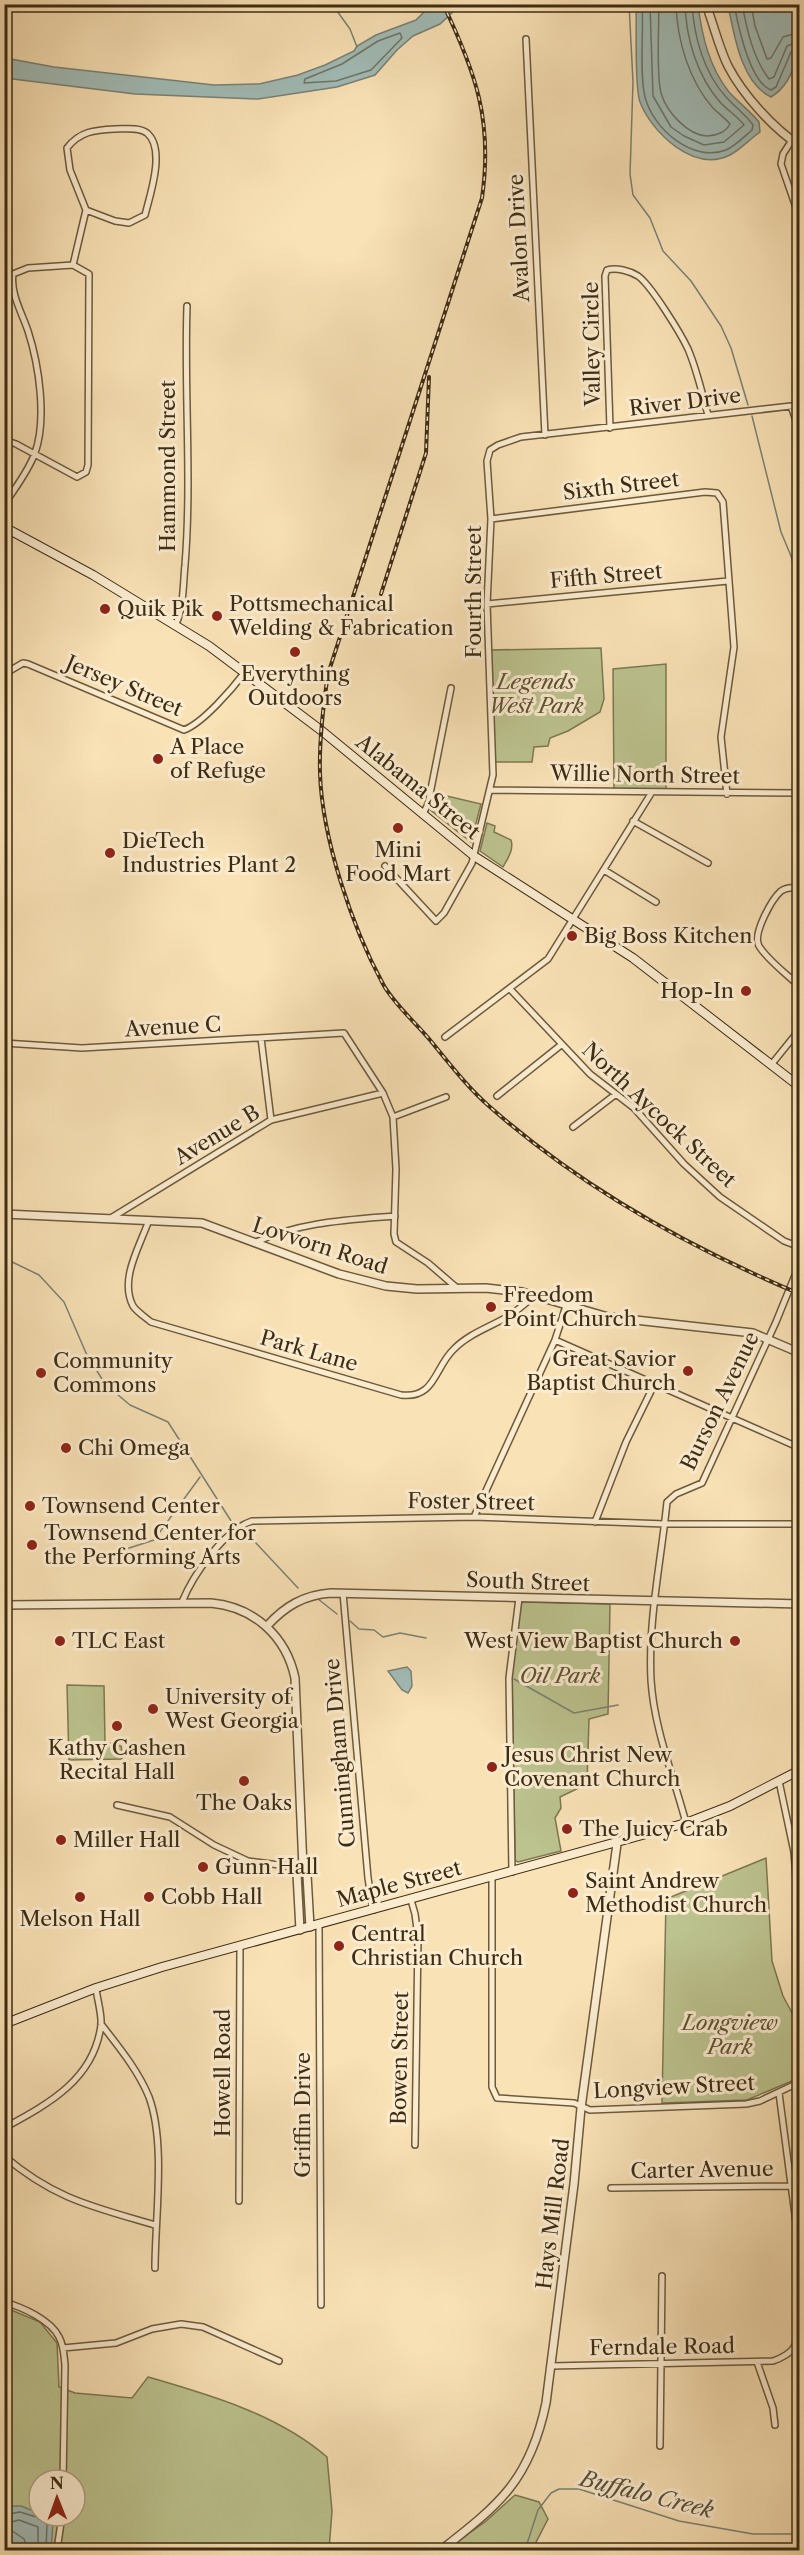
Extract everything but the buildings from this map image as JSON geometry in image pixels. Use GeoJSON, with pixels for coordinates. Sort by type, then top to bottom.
{"type":"FeatureCollection","features":[{"type":"Feature","properties":{"kind":"main road","name":"Alabama Street"},"geometry":{"type":"LineString","coordinates":[[4,527],[93,574],[176,624],[245,672],[474,856],[633,958],[800,1087]]}},
{"type":"Feature","properties":{"kind":"main road","name":"Maple Street"},"geometry":{"type":"LineString","coordinates":[[4,2024],[96,1988],[686,1823],[730,1806],[800,1770]]}},
{"type":"Feature","properties":{"kind":"street"},"geometry":{"type":"LineString","coordinates":[[708,4],[728,66],[755,105],[800,146]]}},
{"type":"Feature","properties":{"kind":"street","name":"Avalon Drive"},"geometry":{"type":"LineString","coordinates":[[526,39],[545,435]]}},
{"type":"Feature","properties":{"kind":"street"},"geometry":{"type":"LineString","coordinates":[[74,265],[86,210],[70,170],[67,148],[84,132],[130,129],[148,134],[153,141],[157,164],[145,215],[129,223],[115,221],[86,210]]}},
{"type":"Feature","properties":{"kind":"street"},"geometry":{"type":"LineString","coordinates":[[792,141],[783,154],[781,164],[800,219]]}},
{"type":"Feature","properties":{"kind":"street"},"geometry":{"type":"LineString","coordinates":[[4,440],[16,444],[34,454],[77,477],[86,472],[88,465],[89,274],[74,265],[28,268],[10,273],[11,283],[29,333],[42,413],[40,436],[34,454],[4,505]]}},
{"type":"Feature","properties":{"kind":"street","name":"Valley Circle"},"geometry":{"type":"LineString","coordinates":[[610,428],[605,276],[607,270],[613,268],[639,277],[651,290],[687,347],[698,374],[708,415]]}},
{"type":"Feature","properties":{"kind":"street","name":"Hammond Street"},"geometry":{"type":"LineString","coordinates":[[176,624],[181,610],[188,530],[184,369],[187,306]]}},
{"type":"Feature","properties":{"kind":"street","name":"River Drive"},"geometry":{"type":"LineString","coordinates":[[504,443],[522,437],[800,405]]}},
{"type":"Feature","properties":{"kind":"street"},"geometry":{"type":"LineString","coordinates":[[791,406],[800,432]]}},
{"type":"Feature","properties":{"kind":"street","name":"Fourth Street"},"geometry":{"type":"LineString","coordinates":[[385,866],[436,921],[444,913],[458,890],[474,856],[490,789],[493,761],[487,604],[491,519],[487,461],[490,450],[504,443]]}},
{"type":"Feature","properties":{"kind":"street","name":"Sixth Street"},"geometry":{"type":"LineString","coordinates":[[491,519],[705,492],[717,493],[723,502],[728,581]]}},
{"type":"Feature","properties":{"kind":"street"},"geometry":{"type":"LineString","coordinates":[[727,794],[721,737],[734,647],[728,581]]}},
{"type":"Feature","properties":{"kind":"street","name":"Fifth Street"},"geometry":{"type":"LineString","coordinates":[[487,604],[728,581]]}},
{"type":"Feature","properties":{"kind":"street","name":"Jersey Street"},"geometry":{"type":"LineString","coordinates":[[6,673],[23,663],[28,664],[184,730],[197,723],[245,672]]}},
{"type":"Feature","properties":{"kind":"street"},"geometry":{"type":"LineString","coordinates":[[423,814],[428,804],[451,688]]}},
{"type":"Feature","properties":{"kind":"street","name":"Willie North Street"},"geometry":{"type":"LineString","coordinates":[[490,789],[727,794],[800,793]]}},
{"type":"Feature","properties":{"kind":"street"},"geometry":{"type":"LineString","coordinates":[[445,1037],[548,959],[652,792]]}},
{"type":"Feature","properties":{"kind":"street"},"geometry":{"type":"LineString","coordinates":[[633,821],[708,863]]}},
{"type":"Feature","properties":{"kind":"street"},"geometry":{"type":"LineString","coordinates":[[604,870],[656,902]]}},
{"type":"Feature","properties":{"kind":"street"},"geometry":{"type":"LineString","coordinates":[[800,889],[789,887],[781,891],[761,923],[757,938],[758,945],[800,987]]}},
{"type":"Feature","properties":{"kind":"street"},"geometry":{"type":"LineString","coordinates":[[791,978],[800,976]]}},
{"type":"Feature","properties":{"kind":"street","name":"North Aycock Street"},"geometry":{"type":"LineString","coordinates":[[510,988],[590,1074],[634,1108],[684,1164],[720,1197],[784,1241],[800,1247]]}},
{"type":"Feature","properties":{"kind":"street"},"geometry":{"type":"LineString","coordinates":[[771,1065],[800,1029]]}},
{"type":"Feature","properties":{"kind":"street","name":"Avenue C"},"geometry":{"type":"LineString","coordinates":[[4,1044],[82,1048],[344,1033],[383,1093]]}},
{"type":"Feature","properties":{"kind":"street"},"geometry":{"type":"LineString","coordinates":[[261,1038],[271,1120]]}},
{"type":"Feature","properties":{"kind":"street"},"geometry":{"type":"LineString","coordinates":[[497,1096],[561,1045]]}},
{"type":"Feature","properties":{"kind":"street"},"geometry":{"type":"LineString","coordinates":[[383,1093],[393,1117],[396,1242],[446,1277],[457,1288]]}},
{"type":"Feature","properties":{"kind":"street","name":"Avenue B"},"geometry":{"type":"LineString","coordinates":[[111,1218],[271,1120],[383,1093]]}},
{"type":"Feature","properties":{"kind":"street"},"geometry":{"type":"LineString","coordinates":[[573,1126],[616,1094]]}},
{"type":"Feature","properties":{"kind":"street"},"geometry":{"type":"LineString","coordinates":[[393,1117],[446,1097]]}},
{"type":"Feature","properties":{"kind":"street","name":"Lovvorn Road"},"geometry":{"type":"LineString","coordinates":[[4,1214],[202,1223],[339,1274],[386,1286],[417,1289],[486,1288],[534,1296],[608,1317],[742,1330],[800,1353]]}},
{"type":"Feature","properties":{"kind":"street"},"geometry":{"type":"LineString","coordinates":[[254,1243],[274,1234],[314,1224],[395,1216]]}},
{"type":"Feature","properties":{"kind":"street","name":"Park Lane"},"geometry":{"type":"LineString","coordinates":[[149,1220],[128,1281],[128,1292],[134,1308],[151,1322],[401,1395],[421,1394],[452,1350],[490,1324],[508,1317],[534,1296]]}},
{"type":"Feature","properties":{"kind":"street","name":"Burson Avenue"},"geometry":{"type":"LineString","coordinates":[[686,1823],[652,1692],[653,1602],[667,1502],[676,1494],[702,1483],[769,1339],[800,1263]]}},
{"type":"Feature","properties":{"kind":"street"},"geometry":{"type":"LineString","coordinates":[[474,1517],[555,1340],[566,1306]]}},
{"type":"Feature","properties":{"kind":"street"},"geometry":{"type":"LineString","coordinates":[[555,1340],[800,1448]]}},
{"type":"Feature","properties":{"kind":"street"},"geometry":{"type":"LineString","coordinates":[[595,1522],[626,1442],[654,1385]]}},
{"type":"Feature","properties":{"kind":"street","name":"Foster Street"},"geometry":{"type":"LineString","coordinates":[[182,1602],[202,1568],[231,1532],[242,1524],[252,1521],[474,1517],[665,1524],[800,1524]]}},
{"type":"Feature","properties":{"kind":"street","name":"South Street"},"geometry":{"type":"LineString","coordinates":[[267,1626],[285,1609],[301,1599],[315,1595],[343,1593],[800,1604]]}},
{"type":"Feature","properties":{"kind":"street","name":"Cunningham Drive"},"geometry":{"type":"LineString","coordinates":[[343,1593],[368,1878],[373,1910]]}},
{"type":"Feature","properties":{"kind":"street"},"geometry":{"type":"LineString","coordinates":[[512,1872],[509,1678],[519,1598]]}},
{"type":"Feature","properties":{"kind":"street"},"geometry":{"type":"LineString","coordinates":[[4,1605],[182,1602],[231,1606],[245,1611],[267,1626],[284,1648],[295,1678],[303,1868],[308,1875],[314,1926]]}},
{"type":"Feature","properties":{"kind":"street"},"geometry":{"type":"LineString","coordinates":[[779,1782],[794,1852],[800,1927]]}},
{"type":"Feature","properties":{"kind":"street"},"geometry":{"type":"LineString","coordinates":[[117,1805],[170,1817],[214,1845],[248,1861],[303,1868]]}},
{"type":"Feature","properties":{"kind":"street","name":"Hays Mill Road"},"geometry":{"type":"LineString","coordinates":[[441,2550],[496,2506],[516,2482],[530,2459],[541,2430],[617,1844]]}},
{"type":"Feature","properties":{"kind":"street"},"geometry":{"type":"LineString","coordinates":[[300,1930],[297,1874],[303,1868]]}},
{"type":"Feature","properties":{"kind":"street","name":"Longview Street"},"geometry":{"type":"LineString","coordinates":[[492,1877],[492,2087],[497,2098],[574,2103],[590,2110],[746,2104],[760,2101],[800,2082]]}},
{"type":"Feature","properties":{"kind":"street","name":"Bowen Street"},"geometry":{"type":"LineString","coordinates":[[411,1900],[416,1914],[418,1937],[415,2145]]}},
{"type":"Feature","properties":{"kind":"street","name":"Griffin Drive"},"geometry":{"type":"LineString","coordinates":[[314,1926],[321,2305]]}},
{"type":"Feature","properties":{"kind":"street","name":"Howell Road"},"geometry":{"type":"LineString","coordinates":[[239,2201],[240,1946]]}},
{"type":"Feature","properties":{"kind":"street"},"geometry":{"type":"LineString","coordinates":[[4,2128],[57,2098],[71,2085],[90,2057],[101,2024],[96,1988]]}},
{"type":"Feature","properties":{"kind":"street"},"geometry":{"type":"LineString","coordinates":[[101,2024],[137,2075],[149,2098],[156,2126],[155,2268]]}},
{"type":"Feature","properties":{"kind":"street"},"geometry":{"type":"LineString","coordinates":[[779,2093],[800,2253]]}},
{"type":"Feature","properties":{"kind":"street"},"geometry":{"type":"LineString","coordinates":[[4,2156],[27,2175],[71,2200],[155,2225]]}},
{"type":"Feature","properties":{"kind":"street","name":"Carter Avenue"},"geometry":{"type":"LineString","coordinates":[[611,2188],[793,2186]]}},
{"type":"Feature","properties":{"kind":"street"},"geometry":{"type":"LineString","coordinates":[[660,2446],[662,2276]]}},
{"type":"Feature","properties":{"kind":"street"},"geometry":{"type":"LineString","coordinates":[[4,2302],[34,2314],[59,2335],[65,2365],[63,2468]]}},
{"type":"Feature","properties":{"kind":"street"},"geometry":{"type":"LineString","coordinates":[[63,2348],[116,2343],[161,2326],[180,2324],[203,2327],[279,2361]]}},
{"type":"Feature","properties":{"kind":"street","name":"Ferndale Road"},"geometry":{"type":"LineString","coordinates":[[551,2366],[773,2361],[792,2352],[798,2343],[800,2325]]}},
{"type":"Feature","properties":{"kind":"street"},"geometry":{"type":"LineString","coordinates":[[757,2362],[773,2408],[775,2425]]}},
{"type":"Feature","properties":{"kind":"street"},"geometry":{"type":"LineString","coordinates":[[57,2550],[60,2528]]}},
{"type":"Feature","properties":{"kind":"green space","name":"Legends West Park"},"geometry":{"type":"Polygon","coordinates":[[[601,648],[604,699],[600,712],[568,731],[550,738],[548,746],[534,747],[532,762],[493,762],[489,650],[601,648]]]}},
{"type":"Feature","properties":{"kind":"green space"},"geometry":{"type":"Polygon","coordinates":[[[666,664],[666,793],[614,791],[613,669],[666,664]]]}},
{"type":"Feature","properties":{"kind":"green space"},"geometry":{"type":"Polygon","coordinates":[[[434,793],[481,804],[471,842],[429,809],[434,793]]]}},
{"type":"Feature","properties":{"kind":"green space"},"geometry":{"type":"Polygon","coordinates":[[[487,823],[495,826],[494,832],[511,840],[511,851],[503,867],[480,851],[487,823]]]}},
{"type":"Feature","properties":{"kind":"green space","name":"Oil Park"},"geometry":{"type":"Polygon","coordinates":[[[521,1603],[610,1604],[608,1714],[589,1719],[587,1784],[560,1797],[561,1808],[555,1818],[561,1851],[518,1862],[515,1860],[512,1673],[521,1603]]]}},
{"type":"Feature","properties":{"kind":"green space"},"geometry":{"type":"Polygon","coordinates":[[[67,1685],[104,1686],[105,1742],[121,1746],[123,1757],[121,1759],[69,1760],[67,1685]]]}},
{"type":"Feature","properties":{"kind":"green space","name":"Longview Park"},"geometry":{"type":"Polygon","coordinates":[[[766,1858],[772,1961],[783,1996],[799,2026],[799,2078],[747,2100],[662,2103],[666,1899],[766,1858]]]}},
{"type":"Feature","properties":{"kind":"green space"},"geometry":{"type":"Polygon","coordinates":[[[4,2307],[40,2322],[57,2343],[59,2387],[75,2393],[132,2398],[148,2377],[242,2408],[287,2429],[307,2442],[327,2457],[332,2511],[329,2550],[5,2550],[4,2307]]]}},
{"type":"Feature","properties":{"kind":"green space"},"geometry":{"type":"Polygon","coordinates":[[[515,2495],[539,2502],[548,2519],[532,2550],[445,2550],[485,2522],[515,2495]]]}},
{"type":"Feature","properties":{"kind":"water"},"geometry":{"type":"Polygon","coordinates":[[[432,4],[458,5],[440,24],[413,36],[375,75],[337,87],[258,99],[135,94],[5,78],[5,58],[54,67],[214,85],[259,84],[298,75],[325,65],[354,51],[357,46],[376,35],[416,20],[432,4]]]}},
{"type":"Feature","properties":{"kind":"water"},"geometry":{"type":"Polygon","coordinates":[[[636,5],[698,5],[704,40],[716,72],[729,92],[759,122],[760,132],[734,153],[716,159],[702,159],[689,154],[664,137],[646,114],[638,94],[636,5]]]}},
{"type":"Feature","properties":{"kind":"water"},"geometry":{"type":"Polygon","coordinates":[[[728,5],[799,5],[797,56],[788,79],[771,97],[752,81],[740,57],[728,5]]]}},
{"type":"Feature","properties":{"kind":"water"},"geometry":{"type":"Polygon","coordinates":[[[407,1667],[411,1671],[412,1686],[408,1693],[402,1690],[388,1671],[407,1667]]]}},
{"type":"Feature","properties":{"kind":"water"},"geometry":{"type":"Polygon","coordinates":[[[10,2506],[21,2506],[27,2508],[27,2528],[53,2528],[51,2550],[19,2550],[5,2540],[5,2511],[10,2506]]]}},
{"type":"Feature","properties":{"kind":"waterway"},"geometry":{"type":"LineString","coordinates":[[332,4],[350,29],[357,47]]}},
{"type":"Feature","properties":{"kind":"waterway"},"geometry":{"type":"LineString","coordinates":[[629,4],[633,82],[630,174],[633,195],[650,218],[663,251],[691,281],[721,326],[731,348],[748,405]]}},
{"type":"Feature","properties":{"kind":"waterway"},"geometry":{"type":"LineString","coordinates":[[752,416],[781,532],[800,588]]}},
{"type":"Feature","properties":{"kind":"waterway"},"geometry":{"type":"LineString","coordinates":[[4,1258],[39,1275],[64,1302],[86,1353],[105,1384],[130,1405],[168,1422],[233,1524]]}},
{"type":"Feature","properties":{"kind":"waterway"},"geometry":{"type":"LineString","coordinates":[[113,1560],[123,1550],[154,1540],[200,1477]]}},
{"type":"Feature","properties":{"kind":"waterway"},"geometry":{"type":"LineString","coordinates":[[239,1531],[255,1542],[298,1588]]}},
{"type":"Feature","properties":{"kind":"waterway"},"geometry":{"type":"LineString","coordinates":[[318,1599],[337,1614]]}},
{"type":"Feature","properties":{"kind":"waterway"},"geometry":{"type":"LineString","coordinates":[[350,1621],[359,1629],[374,1630],[383,1637],[400,1633],[426,1638]]}},
{"type":"Feature","properties":{"kind":"waterway"},"geometry":{"type":"LineString","coordinates":[[514,1679],[574,1713],[618,1705]]}},
{"type":"Feature","properties":{"kind":"waterway","name":"Buffalo Creek"},"geometry":{"type":"LineString","coordinates":[[525,2550],[538,2510],[551,2493],[559,2489],[579,2489],[679,2521],[753,2534],[800,2534]]}},
{"type":"Feature","properties":{"kind":"railway"},"geometry":{"type":"LineString","coordinates":[[443,4],[465,53],[479,98],[485,145],[482,198],[328,674],[322,723],[320,773],[326,825],[341,882],[360,936],[383,984],[399,1006],[482,1100],[562,1164],[638,1213],[677,1236],[800,1294]]}},
{"type":"Feature","properties":{"kind":"railway"},"geometry":{"type":"LineString","coordinates":[[381,594],[426,453],[429,377]]}},
{"type":"Feature","properties":{"kind":"place","name":"Quik Pik"},"geometry":{"type":"Point","coordinates":[105,609]}},
{"type":"Feature","properties":{"kind":"place","name":"Pottsmechanical Welding & Fabrication"},"geometry":{"type":"Point","coordinates":[217,616]}},
{"type":"Feature","properties":{"kind":"place","name":"Everything Outdoors"},"geometry":{"type":"Point","coordinates":[295,652]}},
{"type":"Feature","properties":{"kind":"place","name":"A Place of Refuge"},"geometry":{"type":"Point","coordinates":[158,759]}},
{"type":"Feature","properties":{"kind":"place","name":"Mini Food Mart"},"geometry":{"type":"Point","coordinates":[398,828]}},
{"type":"Feature","properties":{"kind":"place","name":"DieTech Industries Plant 2"},"geometry":{"type":"Point","coordinates":[110,853]}},
{"type":"Feature","properties":{"kind":"place","name":"Big Boss Kitchen"},"geometry":{"type":"Point","coordinates":[572,936]}},
{"type":"Feature","properties":{"kind":"place","name":"Hop-In"},"geometry":{"type":"Point","coordinates":[746,991]}},
{"type":"Feature","properties":{"kind":"place","name":"Freedom Point Church"},"geometry":{"type":"Point","coordinates":[491,1307]}},
{"type":"Feature","properties":{"kind":"place","name":"Great Savior Baptist Church"},"geometry":{"type":"Point","coordinates":[688,1371]}},
{"type":"Feature","properties":{"kind":"place","name":"Community Commons"},"geometry":{"type":"Point","coordinates":[41,1373]}},
{"type":"Feature","properties":{"kind":"place","name":"Chi Omega"},"geometry":{"type":"Point","coordinates":[66,1448]}},
{"type":"Feature","properties":{"kind":"place","name":"Townsend Center"},"geometry":{"type":"Point","coordinates":[30,1506]}},
{"type":"Feature","properties":{"kind":"place","name":"Townsend Center for the Performing Arts"},"geometry":{"type":"Point","coordinates":[32,1545]}},
{"type":"Feature","properties":{"kind":"place","name":"TLC East"},"geometry":{"type":"Point","coordinates":[60,1641]}},
{"type":"Feature","properties":{"kind":"place","name":"West View Baptist Church"},"geometry":{"type":"Point","coordinates":[735,1641]}},
{"type":"Feature","properties":{"kind":"place","name":"University of West Georgia"},"geometry":{"type":"Point","coordinates":[153,1709]}},
{"type":"Feature","properties":{"kind":"place","name":"Kathy Cashen Recital Hall"},"geometry":{"type":"Point","coordinates":[117,1726]}},
{"type":"Feature","properties":{"kind":"place","name":"Jesus Christ New Covenant Church"},"geometry":{"type":"Point","coordinates":[492,1767]}},
{"type":"Feature","properties":{"kind":"place","name":"The Oaks"},"geometry":{"type":"Point","coordinates":[244,1781]}},
{"type":"Feature","properties":{"kind":"place","name":"The Juicy Crab"},"geometry":{"type":"Point","coordinates":[567,1829]}},
{"type":"Feature","properties":{"kind":"place","name":"Miller Hall"},"geometry":{"type":"Point","coordinates":[61,1840]}},
{"type":"Feature","properties":{"kind":"place","name":"Gunn Hall"},"geometry":{"type":"Point","coordinates":[203,1867]}},
{"type":"Feature","properties":{"kind":"place","name":"Saint Andrew Methodist Church"},"geometry":{"type":"Point","coordinates":[573,1893]}},
{"type":"Feature","properties":{"kind":"place","name":"Melson Hall"},"geometry":{"type":"Point","coordinates":[80,1897]}},
{"type":"Feature","properties":{"kind":"place","name":"Cobb Hall"},"geometry":{"type":"Point","coordinates":[149,1897]}},
{"type":"Feature","properties":{"kind":"place","name":"Central Christian Church"},"geometry":{"type":"Point","coordinates":[339,1946]}}]}
